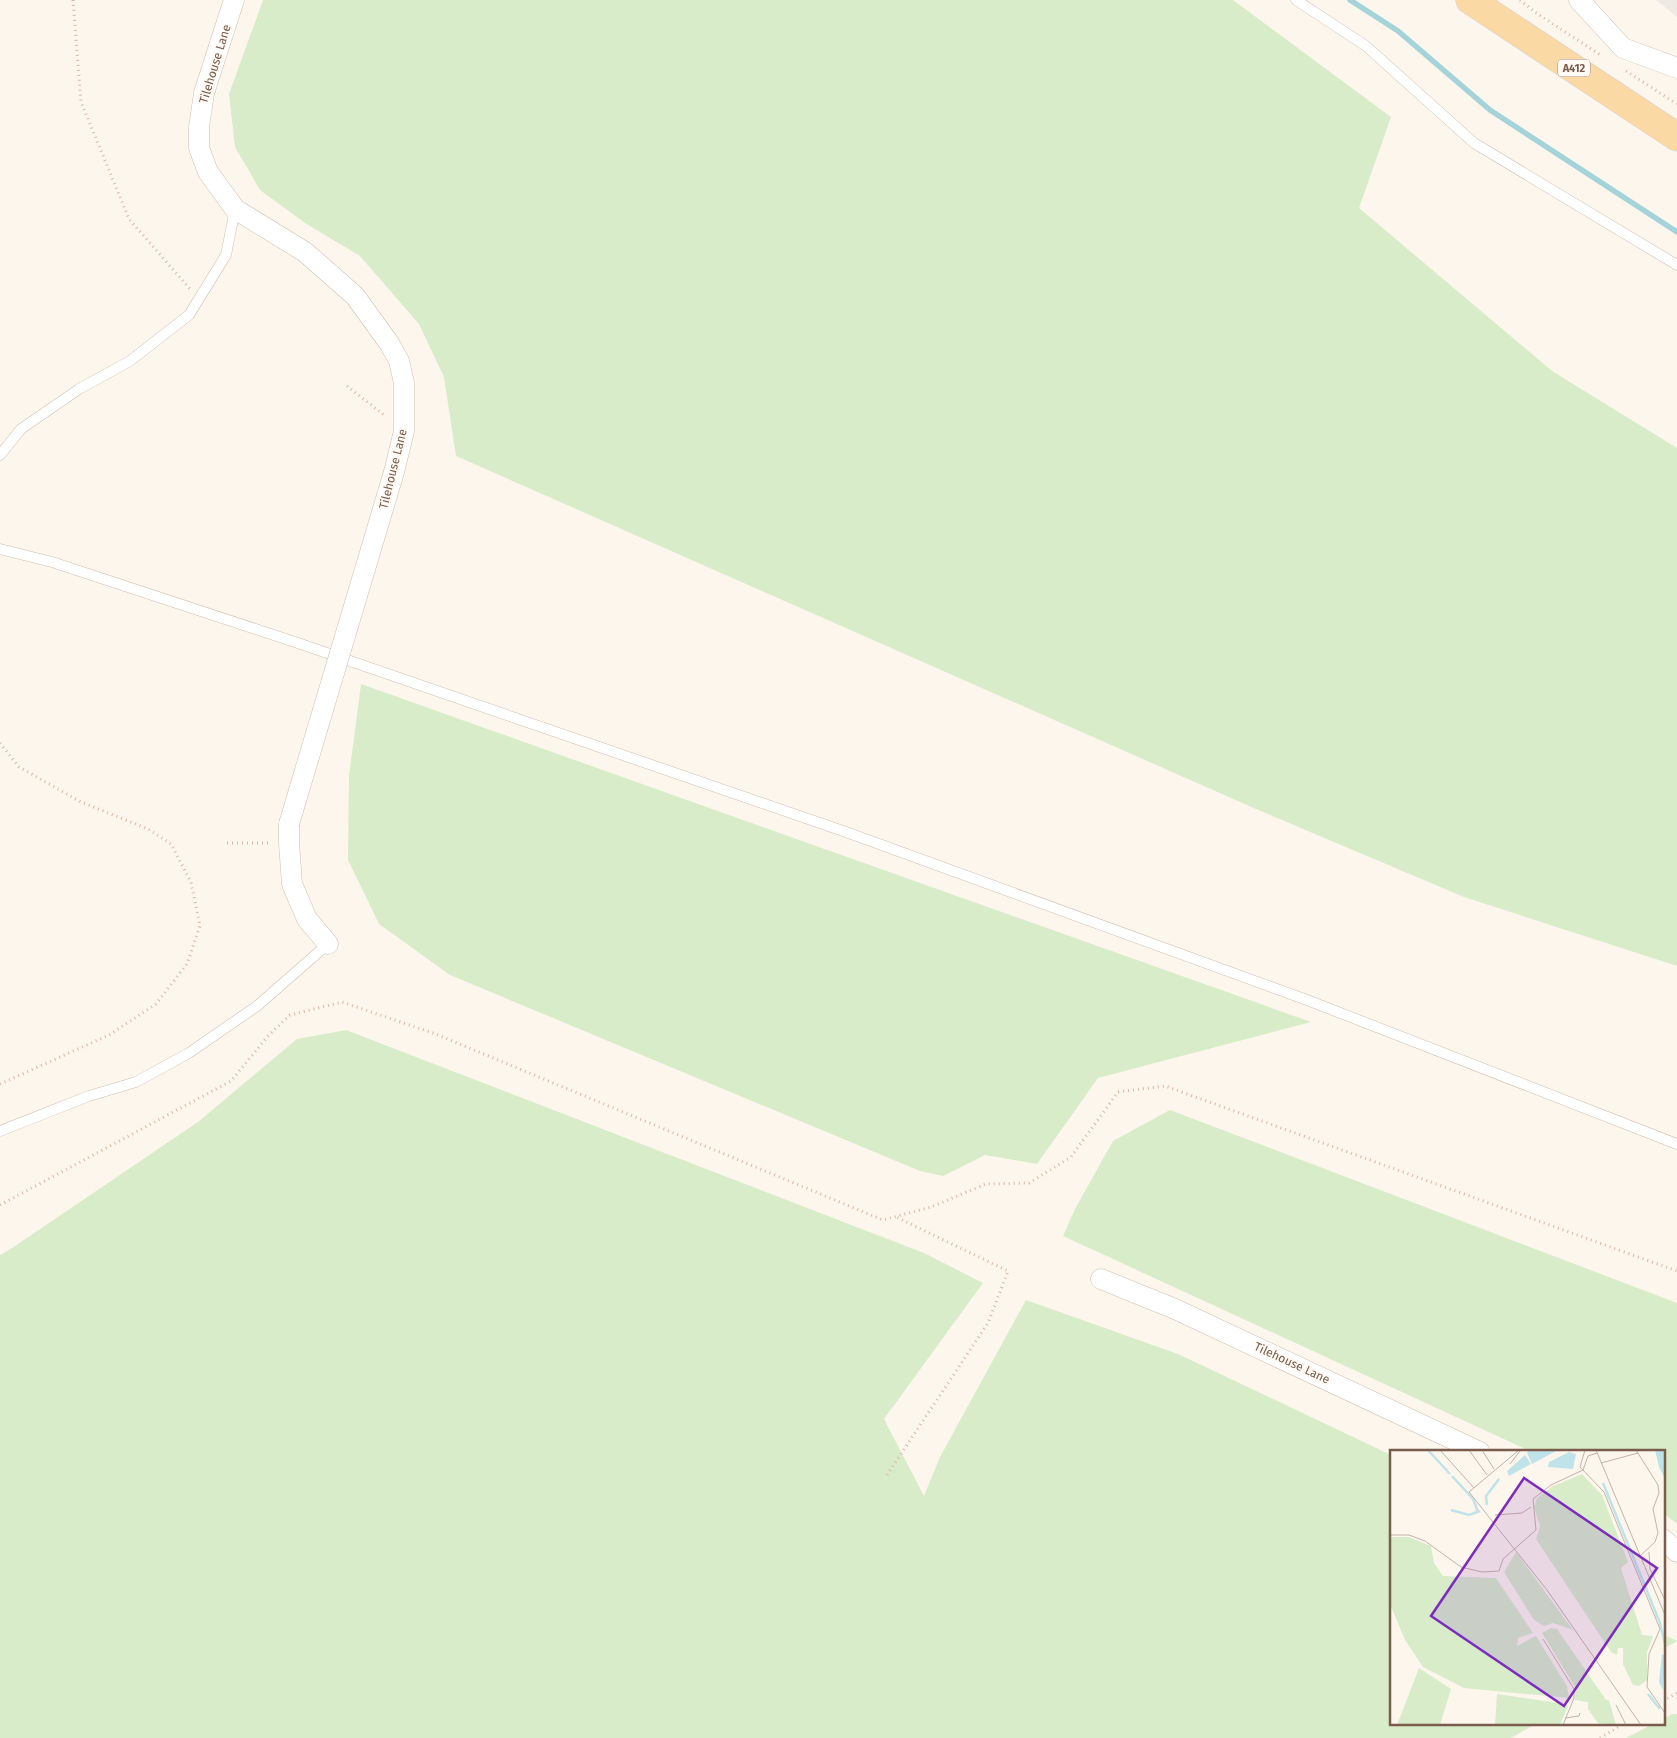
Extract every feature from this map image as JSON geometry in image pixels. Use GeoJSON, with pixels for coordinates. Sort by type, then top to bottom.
{"type":"FeatureCollection","features":[{"type":"Feature","properties":{"kind":"main road","name":"A412"},"geometry":{"type":"LineString","coordinates":[[1470,0],[1677,137]]}},
{"type":"Feature","properties":{"kind":"street","name":"Tilehouse Lane"},"geometry":{"type":"LineString","coordinates":[[234,0],[204,93],[199,127],[199,148],[208,172],[235,209],[305,252],[355,296],[389,343],[399,362],[404,383],[404,431],[394,472],[289,834],[292,884],[307,919],[328,944]]}},
{"type":"Feature","properties":{"kind":"street"},"geometry":{"type":"LineString","coordinates":[[1578,0],[1623,48],[1677,68]]}},
{"type":"Feature","properties":{"kind":"street","name":"Tilehouse Lane"},"geometry":{"type":"LineString","coordinates":[[1101,1279],[1175,1309],[1476,1450]]}},
{"type":"Feature","properties":{"kind":"street"},"geometry":{"type":"LineString","coordinates":[[1664,1540],[1677,1552]]}},
{"type":"Feature","properties":{"kind":"lane"},"geometry":{"type":"LineString","coordinates":[[1296,0],[1366,46],[1474,143],[1677,265]]}},
{"type":"Feature","properties":{"kind":"lane"},"geometry":{"type":"LineString","coordinates":[[0,455],[21,429],[79,389],[130,361],[190,315],[226,255],[235,209]]}},
{"type":"Feature","properties":{"kind":"lane"},"geometry":{"type":"LineString","coordinates":[[0,548],[52,562],[305,646],[846,832],[1316,1004],[1677,1144]]}},
{"type":"Feature","properties":{"kind":"lane"},"geometry":{"type":"LineString","coordinates":[[0,1131],[89,1096],[136,1082],[189,1053],[257,1006],[328,944]]}},
{"type":"Feature","properties":{"kind":"path"},"geometry":{"type":"LineString","coordinates":[[73,0],[81,102],[128,219],[199,300]]}},
{"type":"Feature","properties":{"kind":"path"},"geometry":{"type":"LineString","coordinates":[[1520,0],[1534,12],[1610,61]]}},
{"type":"Feature","properties":{"kind":"path"},"geometry":{"type":"LineString","coordinates":[[1618,66],[1677,104]]}},
{"type":"Feature","properties":{"kind":"path"},"geometry":{"type":"LineString","coordinates":[[347,386],[404,431]]}},
{"type":"Feature","properties":{"kind":"path"},"geometry":{"type":"LineString","coordinates":[[0,743],[18,767],[81,802],[148,829],[171,844],[191,882],[200,926],[188,964],[156,1004],[109,1035],[0,1084]]}},
{"type":"Feature","properties":{"kind":"path"},"geometry":{"type":"LineString","coordinates":[[227,843],[289,834]]}},
{"type":"Feature","properties":{"kind":"path"},"geometry":{"type":"LineString","coordinates":[[0,1205],[230,1081],[268,1036],[290,1016],[342,1002],[433,1033],[883,1220],[931,1207],[986,1184],[1029,1183],[1071,1157],[1118,1092],[1165,1086],[1677,1271]]}},
{"type":"Feature","properties":{"kind":"path"},"geometry":{"type":"LineString","coordinates":[[887,1475],[988,1323],[1008,1272],[895,1216]]}},
{"type":"Feature","properties":{"kind":"path"},"geometry":{"type":"LineString","coordinates":[[1664,1700],[1677,1693]]}},
{"type":"Feature","properties":{"kind":"path"},"geometry":{"type":"LineString","coordinates":[[1600,1738],[1620,1726]]}},
{"type":"Feature","properties":{"kind":"shaded area"},"geometry":{"type":"Polygon","coordinates":[[[1656,0],[1677,0],[1677,17],[1656,0]]]}},
{"type":"Feature","properties":{"kind":"green space"},"geometry":{"type":"Polygon","coordinates":[[[263,0],[1233,0],[1391,117],[1359,208],[1552,371],[1677,448],[1677,966],[1464,897],[1256,809],[456,456],[444,377],[419,324],[360,256],[305,223],[260,190],[235,147],[229,94],[263,0]]]}},
{"type":"Feature","properties":{"kind":"green space"},"geometry":{"type":"Polygon","coordinates":[[[361,684],[1311,1022],[1098,1078],[1037,1164],[985,1155],[943,1176],[920,1171],[450,975],[379,924],[348,860],[349,776],[361,684]]]}},
{"type":"Feature","properties":{"kind":"green space"},"geometry":{"type":"Polygon","coordinates":[[[346,1030],[924,1253],[983,1283],[884,1419],[924,1496],[940,1457],[1026,1300],[1178,1354],[1390,1455],[1390,1726],[1532,1726],[1511,1738],[0,1738],[0,1255],[198,1122],[297,1039],[346,1030]]]}},
{"type":"Feature","properties":{"kind":"green space"},"geometry":{"type":"Polygon","coordinates":[[[1170,1110],[1677,1303],[1677,1524],[1664,1514],[1664,1450],[1528,1450],[1063,1236],[1075,1209],[1113,1141],[1170,1110]]]}},
{"type":"Feature","properties":{"kind":"green space"},"geometry":{"type":"Polygon","coordinates":[[[1664,1634],[1677,1641],[1664,1648],[1664,1634]]]}},
{"type":"Feature","properties":{"kind":"green space"},"geometry":{"type":"Polygon","coordinates":[[[1672,1714],[1677,1714],[1677,1738],[1626,1738],[1649,1726],[1664,1726],[1664,1718],[1672,1714]]]}},
{"type":"Feature","properties":{"kind":"waterway"},"geometry":{"type":"LineString","coordinates":[[1350,0],[1398,31],[1490,110],[1677,232]]}}]}
